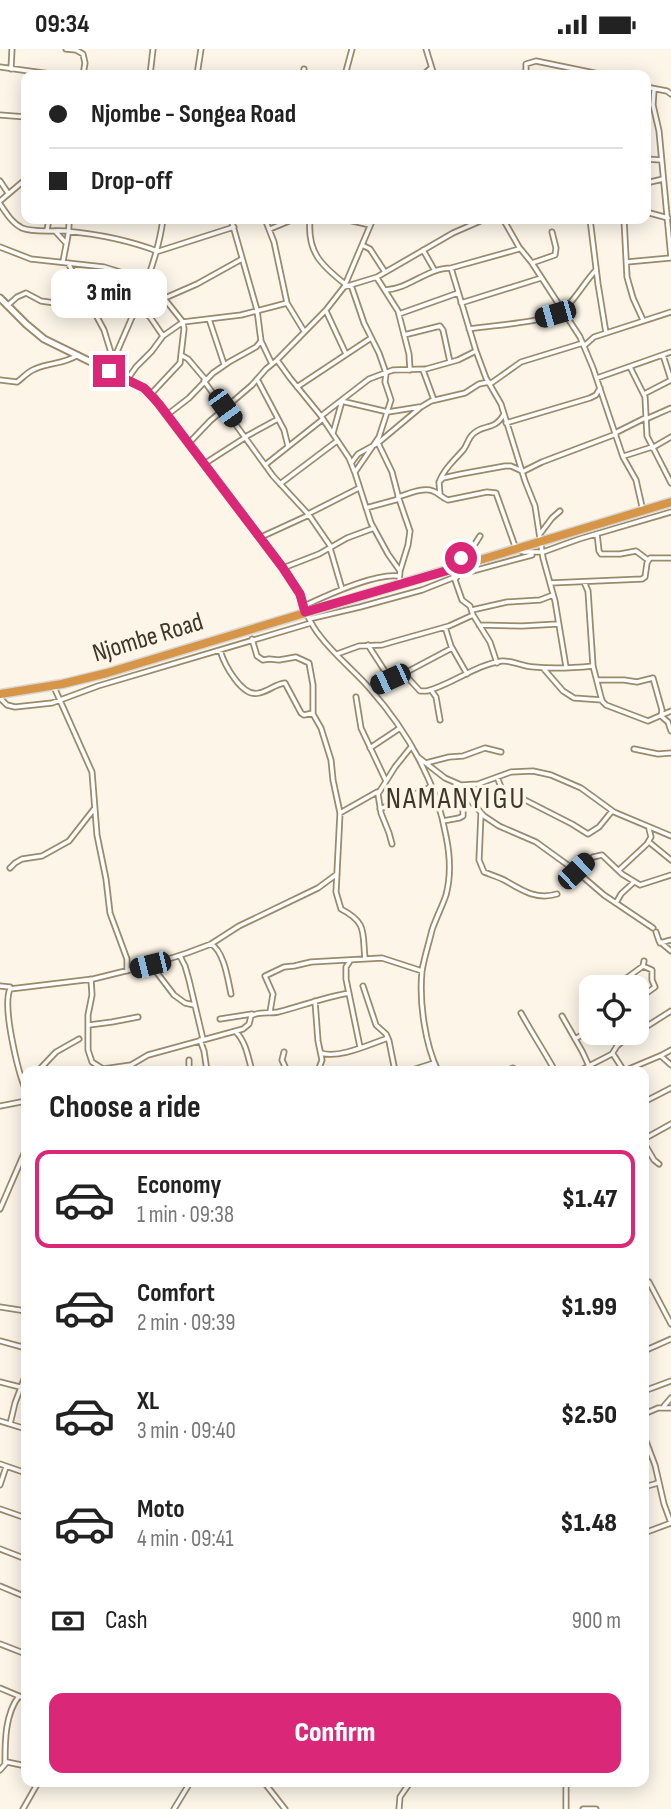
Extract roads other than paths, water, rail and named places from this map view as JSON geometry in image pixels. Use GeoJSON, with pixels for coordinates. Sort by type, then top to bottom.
{"type":"FeatureCollection","features":[{"type":"Feature","properties":{"kind":"highway","name":"Njombe Road"},"geometry":{"type":"LineString","coordinates":[[0,696],[107,673],[307,615],[399,577],[463,566],[541,538],[671,502]]}},
{"type":"Feature","properties":{"kind":"street"},"geometry":{"type":"LineString","coordinates":[[11,69],[12,49]]}},
{"type":"Feature","properties":{"kind":"street"},"geometry":{"type":"LineString","coordinates":[[66,49],[83,54],[84,70]]}},
{"type":"Feature","properties":{"kind":"street"},"geometry":{"type":"LineString","coordinates":[[151,70],[153,49]]}},
{"type":"Feature","properties":{"kind":"street"},"geometry":{"type":"LineString","coordinates":[[198,70],[201,49]]}},
{"type":"Feature","properties":{"kind":"street"},"geometry":{"type":"LineString","coordinates":[[346,70],[352,49]]}},
{"type":"Feature","properties":{"kind":"street"},"geometry":{"type":"LineString","coordinates":[[426,49],[431,68],[429,70]]}},
{"type":"Feature","properties":{"kind":"street"},"geometry":{"type":"LineString","coordinates":[[526,70],[526,64],[536,61],[580,70]]}},
{"type":"Feature","properties":{"kind":"street"},"geometry":{"type":"LineString","coordinates":[[0,67],[21,70]]}},
{"type":"Feature","properties":{"kind":"street"},"geometry":{"type":"LineString","coordinates":[[651,89],[671,94]]}},
{"type":"Feature","properties":{"kind":"street"},"geometry":{"type":"LineString","coordinates":[[627,263],[671,258],[669,204],[653,105],[654,90]]}},
{"type":"Feature","properties":{"kind":"street"},"geometry":{"type":"LineString","coordinates":[[0,115],[21,117]]}},
{"type":"Feature","properties":{"kind":"street"},"geometry":{"type":"LineString","coordinates":[[651,159],[661,160]]}},
{"type":"Feature","properties":{"kind":"street"},"geometry":{"type":"LineString","coordinates":[[651,182],[663,179]]}},
{"type":"Feature","properties":{"kind":"street"},"geometry":{"type":"LineString","coordinates":[[0,181],[8,193]]}},
{"type":"Feature","properties":{"kind":"street"},"geometry":{"type":"LineString","coordinates":[[21,183],[1,200],[11,219],[29,230],[106,237],[157,251],[234,227]]}},
{"type":"Feature","properties":{"kind":"street"},"geometry":{"type":"LineString","coordinates":[[651,213],[668,218]]}},
{"type":"Feature","properties":{"kind":"street"},"geometry":{"type":"LineString","coordinates":[[47,230],[48,224]]}},
{"type":"Feature","properties":{"kind":"street"},"geometry":{"type":"LineString","coordinates":[[69,224],[66,262],[104,330],[114,360]]}},
{"type":"Feature","properties":{"kind":"street"},"geometry":{"type":"LineString","coordinates":[[109,371],[128,330],[157,251],[162,224]]}},
{"type":"Feature","properties":{"kind":"street"},"geometry":{"type":"LineString","coordinates":[[233,224],[257,310],[261,341],[272,364]]}},
{"type":"Feature","properties":{"kind":"street"},"geometry":{"type":"LineString","coordinates":[[267,224],[274,242],[287,303],[304,331]]}},
{"type":"Feature","properties":{"kind":"street"},"geometry":{"type":"LineString","coordinates":[[269,229],[282,224]]}},
{"type":"Feature","properties":{"kind":"street"},"geometry":{"type":"LineString","coordinates":[[310,224],[314,251],[330,273],[345,286]]}},
{"type":"Feature","properties":{"kind":"street"},"geometry":{"type":"LineString","coordinates":[[189,443],[326,310],[345,286],[370,225],[366,224]]}},
{"type":"Feature","properties":{"kind":"street"},"geometry":{"type":"LineString","coordinates":[[345,286],[377,277],[474,224]]}},
{"type":"Feature","properties":{"kind":"street"},"geometry":{"type":"LineString","coordinates":[[506,224],[577,331],[597,378],[623,456],[635,476],[643,511]]}},
{"type":"Feature","properties":{"kind":"street"},"geometry":{"type":"LineString","coordinates":[[591,224],[607,333]]}},
{"type":"Feature","properties":{"kind":"street"},"geometry":{"type":"LineString","coordinates":[[624,224],[628,285],[643,320]]}},
{"type":"Feature","properties":{"kind":"street"},"geometry":{"type":"LineString","coordinates":[[55,231],[66,243]]}},
{"type":"Feature","properties":{"kind":"street"},"geometry":{"type":"LineString","coordinates":[[532,263],[555,255],[552,232]]}},
{"type":"Feature","properties":{"kind":"street"},"geometry":{"type":"LineString","coordinates":[[362,245],[370,249],[386,272]]}},
{"type":"Feature","properties":{"kind":"street"},"geometry":{"type":"LineString","coordinates":[[0,247],[42,262],[66,262],[111,269],[146,279],[183,322],[184,329],[178,366],[151,394]]}},
{"type":"Feature","properties":{"kind":"street"},"geometry":{"type":"LineString","coordinates":[[385,290],[402,287],[435,271],[520,249]]}},
{"type":"Feature","properties":{"kind":"street"},"geometry":{"type":"LineString","coordinates":[[423,250],[435,271]]}},
{"type":"Feature","properties":{"kind":"street"},"geometry":{"type":"LineString","coordinates":[[165,299],[242,260]]}},
{"type":"Feature","properties":{"kind":"street"},"geometry":{"type":"LineString","coordinates":[[452,268],[476,351],[501,404],[535,506],[541,538],[539,552],[553,595],[566,667]]}},
{"type":"Feature","properties":{"kind":"street"},"geometry":{"type":"LineString","coordinates":[[470,329],[540,319],[563,311],[596,270]]}},
{"type":"Feature","properties":{"kind":"street"},"geometry":{"type":"LineString","coordinates":[[377,277],[399,314],[409,353],[410,370]]}},
{"type":"Feature","properties":{"kind":"street"},"geometry":{"type":"LineString","coordinates":[[461,303],[541,278]]}},
{"type":"Feature","properties":{"kind":"street"},"geometry":{"type":"LineString","coordinates":[[351,285],[386,373],[385,382],[391,400],[376,444],[355,473]]}},
{"type":"Feature","properties":{"kind":"street"},"geometry":{"type":"LineString","coordinates":[[7,306],[26,293],[41,301],[74,306],[137,306],[150,317],[163,336]]}},
{"type":"Feature","properties":{"kind":"street"},"geometry":{"type":"LineString","coordinates":[[399,314],[458,293]]}},
{"type":"Feature","properties":{"kind":"street"},"geometry":{"type":"LineString","coordinates":[[0,298],[44,339],[144,388],[151,394],[283,568],[300,594],[307,615],[321,638],[370,688],[411,747],[431,787],[443,821],[448,848],[446,896],[432,929],[422,971],[424,1022],[436,1066]]}},
{"type":"Feature","properties":{"kind":"street"},"geometry":{"type":"LineString","coordinates":[[128,380],[163,336],[183,322],[241,315],[287,303]]}},
{"type":"Feature","properties":{"kind":"street"},"geometry":{"type":"LineString","coordinates":[[326,310],[346,354]]}},
{"type":"Feature","properties":{"kind":"street"},"geometry":{"type":"LineString","coordinates":[[352,464],[355,457],[376,444],[421,407],[435,400],[465,393],[479,384],[489,383],[522,362],[583,345],[590,339],[671,312]]}},
{"type":"Feature","properties":{"kind":"street"},"geometry":{"type":"LineString","coordinates":[[209,319],[224,365]]}},
{"type":"Feature","properties":{"kind":"street"},"geometry":{"type":"LineString","coordinates":[[404,335],[440,326],[450,362]]}},
{"type":"Feature","properties":{"kind":"street"},"geometry":{"type":"LineString","coordinates":[[297,387],[371,338]]}},
{"type":"Feature","properties":{"kind":"street"},"geometry":{"type":"LineString","coordinates":[[167,415],[224,365],[256,347],[261,341]]}},
{"type":"Feature","properties":{"kind":"street"},"geometry":{"type":"LineString","coordinates":[[265,464],[366,381],[393,370],[423,370],[476,351]]}},
{"type":"Feature","properties":{"kind":"street"},"geometry":{"type":"LineString","coordinates":[[597,378],[671,352]]}},
{"type":"Feature","properties":{"kind":"street"},"geometry":{"type":"LineString","coordinates":[[0,380],[17,383],[33,369],[59,364],[78,355]]}},
{"type":"Feature","properties":{"kind":"street"},"geometry":{"type":"LineString","coordinates":[[181,355],[188,359],[205,380],[265,464],[308,514],[330,547],[342,589]]}},
{"type":"Feature","properties":{"kind":"street"},"geometry":{"type":"LineString","coordinates":[[644,394],[671,380],[663,355]]}},
{"type":"Feature","properties":{"kind":"street"},"geometry":{"type":"LineString","coordinates":[[277,360],[322,417],[352,464],[374,528],[399,577]]}},
{"type":"Feature","properties":{"kind":"street"},"geometry":{"type":"LineString","coordinates":[[630,367],[644,394],[646,430],[652,447],[671,483]]}},
{"type":"Feature","properties":{"kind":"street"},"geometry":{"type":"LineString","coordinates":[[423,370],[435,400]]}},
{"type":"Feature","properties":{"kind":"street"},"geometry":{"type":"LineString","coordinates":[[257,379],[284,430],[288,446]]}},
{"type":"Feature","properties":{"kind":"street"},"geometry":{"type":"LineString","coordinates":[[594,396],[600,388]]}},
{"type":"Feature","properties":{"kind":"street"},"geometry":{"type":"LineString","coordinates":[[506,423],[594,396],[603,397]]}},
{"type":"Feature","properties":{"kind":"street"},"geometry":{"type":"LineString","coordinates":[[341,401],[388,412],[421,407]]}},
{"type":"Feature","properties":{"kind":"street"},"geometry":{"type":"LineString","coordinates":[[332,433],[341,401]]}},
{"type":"Feature","properties":{"kind":"street"},"geometry":{"type":"LineString","coordinates":[[522,472],[671,408]]}},
{"type":"Feature","properties":{"kind":"street"},"geometry":{"type":"LineString","coordinates":[[441,497],[439,482],[446,469],[465,449],[472,435],[497,423],[504,414]]}},
{"type":"Feature","properties":{"kind":"street"},"geometry":{"type":"LineString","coordinates":[[204,464],[278,418]]}},
{"type":"Feature","properties":{"kind":"street"},"geometry":{"type":"LineString","coordinates":[[623,456],[652,447],[671,437]]}},
{"type":"Feature","properties":{"kind":"street"},"geometry":{"type":"LineString","coordinates":[[281,484],[337,441]]}},
{"type":"Feature","properties":{"kind":"street"},"geometry":{"type":"LineString","coordinates":[[376,444],[392,472],[410,531],[399,577]]}},
{"type":"Feature","properties":{"kind":"street"},"geometry":{"type":"LineString","coordinates":[[439,482],[448,477],[500,467],[511,466],[522,472]]}},
{"type":"Feature","properties":{"kind":"street"},"geometry":{"type":"LineString","coordinates":[[261,537],[359,488]]}},
{"type":"Feature","properties":{"kind":"street"},"geometry":{"type":"LineString","coordinates":[[366,508],[426,490],[448,500],[487,492],[496,493],[524,552],[539,552]]}},
{"type":"Feature","properties":{"kind":"street"},"geometry":{"type":"LineString","coordinates":[[541,538],[552,518],[560,511]]}},
{"type":"Feature","properties":{"kind":"street"},"geometry":{"type":"LineString","coordinates":[[307,615],[360,607],[422,590],[456,576],[671,512]]}},
{"type":"Feature","properties":{"kind":"street"},"geometry":{"type":"LineString","coordinates":[[283,568],[346,538],[374,528]]}},
{"type":"Feature","properties":{"kind":"street"},"geometry":{"type":"LineString","coordinates":[[597,534],[601,554],[636,551],[648,560]]}},
{"type":"Feature","properties":{"kind":"street"},"geometry":{"type":"LineString","coordinates":[[480,536],[473,547],[460,553],[463,566],[456,576],[462,600],[490,642],[497,663]]}},
{"type":"Feature","properties":{"kind":"street"},"geometry":{"type":"LineString","coordinates":[[521,547],[539,552]]}},
{"type":"Feature","properties":{"kind":"street"},"geometry":{"type":"LineString","coordinates":[[550,583],[642,579],[645,577],[648,560],[653,557],[671,558]]}},
{"type":"Feature","properties":{"kind":"street"},"geometry":{"type":"LineString","coordinates":[[0,696],[7,705],[15,707],[59,701],[252,639],[307,615],[342,589],[387,576],[399,577]]}},
{"type":"Feature","properties":{"kind":"street"},"geometry":{"type":"LineString","coordinates":[[584,582],[589,591],[593,666],[602,700],[606,705],[645,720],[652,720],[671,711]]}},
{"type":"Feature","properties":{"kind":"street"},"geometry":{"type":"LineString","coordinates":[[337,654],[359,646],[382,645],[445,627],[472,613],[507,602],[540,600],[553,595]]}},
{"type":"Feature","properties":{"kind":"street"},"geometry":{"type":"LineString","coordinates":[[479,625],[522,627],[558,624]]}},
{"type":"Feature","properties":{"kind":"street"},"geometry":{"type":"LineString","coordinates":[[445,627],[452,648],[467,674]]}},
{"type":"Feature","properties":{"kind":"street"},"geometry":{"type":"LineString","coordinates":[[252,639],[256,654],[263,660],[296,657],[309,662],[313,685],[313,713],[321,728],[331,760],[341,820],[337,897],[340,908],[356,919],[363,929],[365,958]]}},
{"type":"Feature","properties":{"kind":"street"},"geometry":{"type":"LineString","coordinates":[[368,645],[390,679]]}},
{"type":"Feature","properties":{"kind":"street"},"geometry":{"type":"LineString","coordinates":[[370,688],[452,648]]}},
{"type":"Feature","properties":{"kind":"street"},"geometry":{"type":"LineString","coordinates":[[220,650],[230,674],[245,689],[259,694],[276,684],[285,683],[301,713],[313,713]]}},
{"type":"Feature","properties":{"kind":"street"},"geometry":{"type":"LineString","coordinates":[[403,674],[420,691],[431,690],[484,666],[504,661],[543,668],[572,669],[593,666]]}},
{"type":"Feature","properties":{"kind":"street"},"geometry":{"type":"LineString","coordinates":[[543,668],[563,691],[574,698],[602,700]]}},
{"type":"Feature","properties":{"kind":"street"},"geometry":{"type":"LineString","coordinates":[[598,680],[637,682],[653,678],[661,704],[661,716],[668,722],[671,731]]}},
{"type":"Feature","properties":{"kind":"street"},"geometry":{"type":"LineString","coordinates":[[53,685],[90,765],[94,781],[97,835],[110,913],[127,959],[127,971]]}},
{"type":"Feature","properties":{"kind":"street"},"geometry":{"type":"LineString","coordinates":[[431,690],[436,698],[440,720]]}},
{"type":"Feature","properties":{"kind":"street"},"geometry":{"type":"LineString","coordinates":[[356,697],[361,728],[386,781]]}},
{"type":"Feature","properties":{"kind":"street"},"geometry":{"type":"LineString","coordinates":[[370,748],[400,728]]}},
{"type":"Feature","properties":{"kind":"street"},"geometry":{"type":"LineString","coordinates":[[340,813],[379,791],[411,747]]}},
{"type":"Feature","properties":{"kind":"street"},"geometry":{"type":"LineString","coordinates":[[426,762],[463,756],[485,748],[501,752]]}},
{"type":"Feature","properties":{"kind":"street"},"geometry":{"type":"LineString","coordinates":[[634,749],[657,754],[671,753]]}},
{"type":"Feature","properties":{"kind":"street"},"geometry":{"type":"LineString","coordinates":[[416,756],[453,782],[469,786],[511,772],[551,775],[581,788],[612,810],[671,836]]}},
{"type":"Feature","properties":{"kind":"street"},"geometry":{"type":"LineString","coordinates":[[497,776],[503,792],[525,800],[588,834],[599,827],[612,810]]}},
{"type":"Feature","properties":{"kind":"street"},"geometry":{"type":"LineString","coordinates":[[453,782],[481,813],[499,825],[536,842],[576,871],[604,895],[654,930],[660,943],[671,951]]}},
{"type":"Feature","properties":{"kind":"street"},"geometry":{"type":"LineString","coordinates":[[380,809],[431,787]]}},
{"type":"Feature","properties":{"kind":"street"},"geometry":{"type":"LineString","coordinates":[[379,791],[380,809],[392,844]]}},
{"type":"Feature","properties":{"kind":"street"},"geometry":{"type":"LineString","coordinates":[[443,821],[463,816],[463,794]]}},
{"type":"Feature","properties":{"kind":"street"},"geometry":{"type":"LineString","coordinates":[[10,868],[22,859],[42,856],[69,841],[96,808]]}},
{"type":"Feature","properties":{"kind":"street"},"geometry":{"type":"LineString","coordinates":[[481,813],[479,860],[484,872],[535,895],[544,897],[556,894]]}},
{"type":"Feature","properties":{"kind":"street"},"geometry":{"type":"LineString","coordinates":[[619,870],[649,842],[651,837],[648,827]]}},
{"type":"Feature","properties":{"kind":"street"},"geometry":{"type":"LineString","coordinates":[[649,842],[671,860]]}},
{"type":"Feature","properties":{"kind":"street"},"geometry":{"type":"LineString","coordinates":[[576,871],[593,857],[602,855],[634,882],[643,885],[671,875]]}},
{"type":"Feature","properties":{"kind":"street"},"geometry":{"type":"LineString","coordinates":[[0,986],[91,979],[180,956],[211,944],[239,926],[324,885],[337,874]]}},
{"type":"Feature","properties":{"kind":"street"},"geometry":{"type":"LineString","coordinates":[[615,903],[634,882]]}},
{"type":"Feature","properties":{"kind":"street"},"geometry":{"type":"LineString","coordinates":[[660,943],[671,940]]}},
{"type":"Feature","properties":{"kind":"street"},"geometry":{"type":"LineString","coordinates":[[211,944],[216,946],[221,955],[231,994]]}},
{"type":"Feature","properties":{"kind":"street"},"geometry":{"type":"LineString","coordinates":[[180,956],[185,966],[206,1066]]}},
{"type":"Feature","properties":{"kind":"street"},"geometry":{"type":"LineString","coordinates":[[270,1013],[273,994],[266,978],[268,974],[284,967],[311,962],[382,958],[422,971]]}},
{"type":"Feature","properties":{"kind":"street"},"geometry":{"type":"LineString","coordinates":[[350,961],[346,967],[349,993],[360,1047]]}},
{"type":"Feature","properties":{"kind":"street"},"geometry":{"type":"LineString","coordinates":[[630,975],[643,963],[652,970],[652,980],[656,987],[649,992]]}},
{"type":"Feature","properties":{"kind":"street"},"geometry":{"type":"LineString","coordinates":[[151,965],[174,995],[185,1003],[194,1005]]}},
{"type":"Feature","properties":{"kind":"street"},"geometry":{"type":"LineString","coordinates":[[91,979],[88,1050],[97,1066]]}},
{"type":"Feature","properties":{"kind":"street"},"geometry":{"type":"LineString","coordinates":[[363,986],[376,1025],[388,1038],[394,1066]]}},
{"type":"Feature","properties":{"kind":"street"},"geometry":{"type":"LineString","coordinates":[[12,987],[8,993],[8,1002],[14,1047],[21,1071]]}},
{"type":"Feature","properties":{"kind":"street"},"geometry":{"type":"LineString","coordinates":[[220,1019],[277,1012],[349,993]]}},
{"type":"Feature","properties":{"kind":"street"},"geometry":{"type":"LineString","coordinates":[[315,1001],[320,1066]]}},
{"type":"Feature","properties":{"kind":"street"},"geometry":{"type":"LineString","coordinates":[[562,1016],[589,1066],[613,1054],[622,1042],[671,1011]]}},
{"type":"Feature","properties":{"kind":"street"},"geometry":{"type":"LineString","coordinates":[[521,1013],[552,1066]]}},
{"type":"Feature","properties":{"kind":"street"},"geometry":{"type":"LineString","coordinates":[[120,1066],[132,1064],[148,1055],[236,1031],[247,1026],[252,1014]]}},
{"type":"Feature","properties":{"kind":"street"},"geometry":{"type":"LineString","coordinates":[[89,1025],[138,1017]]}},
{"type":"Feature","properties":{"kind":"street"},"geometry":{"type":"LineString","coordinates":[[236,1031],[245,1046],[251,1066]]}},
{"type":"Feature","properties":{"kind":"street"},"geometry":{"type":"LineString","coordinates":[[575,1039],[579,1037]]}},
{"type":"Feature","properties":{"kind":"street"},"geometry":{"type":"LineString","coordinates":[[42,1066],[51,1056],[79,1038]]}},
{"type":"Feature","properties":{"kind":"street"},"geometry":{"type":"LineString","coordinates":[[321,1053],[331,1055],[388,1038]]}},
{"type":"Feature","properties":{"kind":"street"},"geometry":{"type":"LineString","coordinates":[[636,1066],[671,1049]]}},
{"type":"Feature","properties":{"kind":"street"},"geometry":{"type":"LineString","coordinates":[[284,1052],[282,1060],[285,1066]]}},
{"type":"Feature","properties":{"kind":"street"},"geometry":{"type":"LineString","coordinates":[[613,1054],[621,1066]]}},
{"type":"Feature","properties":{"kind":"street"},"geometry":{"type":"LineString","coordinates":[[661,1056],[671,1065]]}},
{"type":"Feature","properties":{"kind":"street"},"geometry":{"type":"LineString","coordinates":[[190,1060],[190,1066]]}},
{"type":"Feature","properties":{"kind":"street"},"geometry":{"type":"LineString","coordinates":[[425,1066],[434,1063]]}},
{"type":"Feature","properties":{"kind":"street"},"geometry":{"type":"LineString","coordinates":[[649,1099],[671,1088]]}},
{"type":"Feature","properties":{"kind":"street"},"geometry":{"type":"LineString","coordinates":[[0,1106],[21,1102]]}},
{"type":"Feature","properties":{"kind":"street"},"geometry":{"type":"LineString","coordinates":[[649,1138],[671,1124]]}},
{"type":"Feature","properties":{"kind":"street"},"geometry":{"type":"LineString","coordinates":[[649,1150],[659,1164]]}},
{"type":"Feature","properties":{"kind":"street"},"geometry":{"type":"LineString","coordinates":[[0,1209],[21,1166]]}},
{"type":"Feature","properties":{"kind":"street"},"geometry":{"type":"LineString","coordinates":[[1,1194],[6,1195]]}},
{"type":"Feature","properties":{"kind":"street"},"geometry":{"type":"LineString","coordinates":[[649,1282],[671,1324]]}},
{"type":"Feature","properties":{"kind":"street"},"geometry":{"type":"LineString","coordinates":[[0,1307],[21,1310]]}},
{"type":"Feature","properties":{"kind":"street"},"geometry":{"type":"LineString","coordinates":[[649,1349],[671,1339]]}},
{"type":"Feature","properties":{"kind":"street"},"geometry":{"type":"LineString","coordinates":[[0,1341],[21,1347]]}},
{"type":"Feature","properties":{"kind":"street"},"geometry":{"type":"LineString","coordinates":[[649,1389],[671,1381]]}},
{"type":"Feature","properties":{"kind":"street"},"geometry":{"type":"LineString","coordinates":[[0,1382],[20,1387],[10,1424]]}},
{"type":"Feature","properties":{"kind":"street"},"geometry":{"type":"LineString","coordinates":[[663,1408],[671,1398]]}},
{"type":"Feature","properties":{"kind":"street"},"geometry":{"type":"LineString","coordinates":[[649,1412],[671,1408]]}},
{"type":"Feature","properties":{"kind":"street"},"geometry":{"type":"LineString","coordinates":[[0,1421],[21,1427]]}},
{"type":"Feature","properties":{"kind":"street"},"geometry":{"type":"LineString","coordinates":[[649,1449],[671,1523],[649,1531]]}},
{"type":"Feature","properties":{"kind":"street"},"geometry":{"type":"LineString","coordinates":[[0,1464],[21,1472]]}},
{"type":"Feature","properties":{"kind":"street"},"geometry":{"type":"LineString","coordinates":[[0,1485],[6,1467]]}},
{"type":"Feature","properties":{"kind":"street"},"geometry":{"type":"LineString","coordinates":[[649,1486],[658,1483]]}},
{"type":"Feature","properties":{"kind":"street"},"geometry":{"type":"LineString","coordinates":[[0,1509],[21,1516]]}},
{"type":"Feature","properties":{"kind":"street"},"geometry":{"type":"LineString","coordinates":[[1,1552],[21,1558]]}},
{"type":"Feature","properties":{"kind":"street"},"geometry":{"type":"LineString","coordinates":[[0,1586],[21,1595]]}},
{"type":"Feature","properties":{"kind":"street"},"geometry":{"type":"LineString","coordinates":[[0,1643],[21,1652]]}},
{"type":"Feature","properties":{"kind":"street"},"geometry":{"type":"LineString","coordinates":[[0,1688],[19,1696],[7,1721],[5,1763],[0,1770]]}},
{"type":"Feature","properties":{"kind":"street"},"geometry":{"type":"LineString","coordinates":[[5,1763],[21,1765]]}},
{"type":"Feature","properties":{"kind":"street"},"geometry":{"type":"LineString","coordinates":[[23,1809],[37,1787]]}},
{"type":"Feature","properties":{"kind":"street"},"geometry":{"type":"LineString","coordinates":[[174,1809],[187,1787]]}},
{"type":"Feature","properties":{"kind":"street"},"geometry":{"type":"LineString","coordinates":[[268,1787],[285,1809]]}},
{"type":"Feature","properties":{"kind":"street"},"geometry":{"type":"LineString","coordinates":[[399,1809],[400,1797],[407,1787]]}},
{"type":"Feature","properties":{"kind":"street"},"geometry":{"type":"LineString","coordinates":[[566,1787],[566,1809]]}},
{"type":"Feature","properties":{"kind":"street"},"geometry":{"type":"LineString","coordinates":[[583,1809],[596,1809]]}},
{"type":"Feature","properties":{"kind":"district","name":"NAMANYIGU"},"geometry":{"type":"Point","coordinates":[456,799]}}]}
